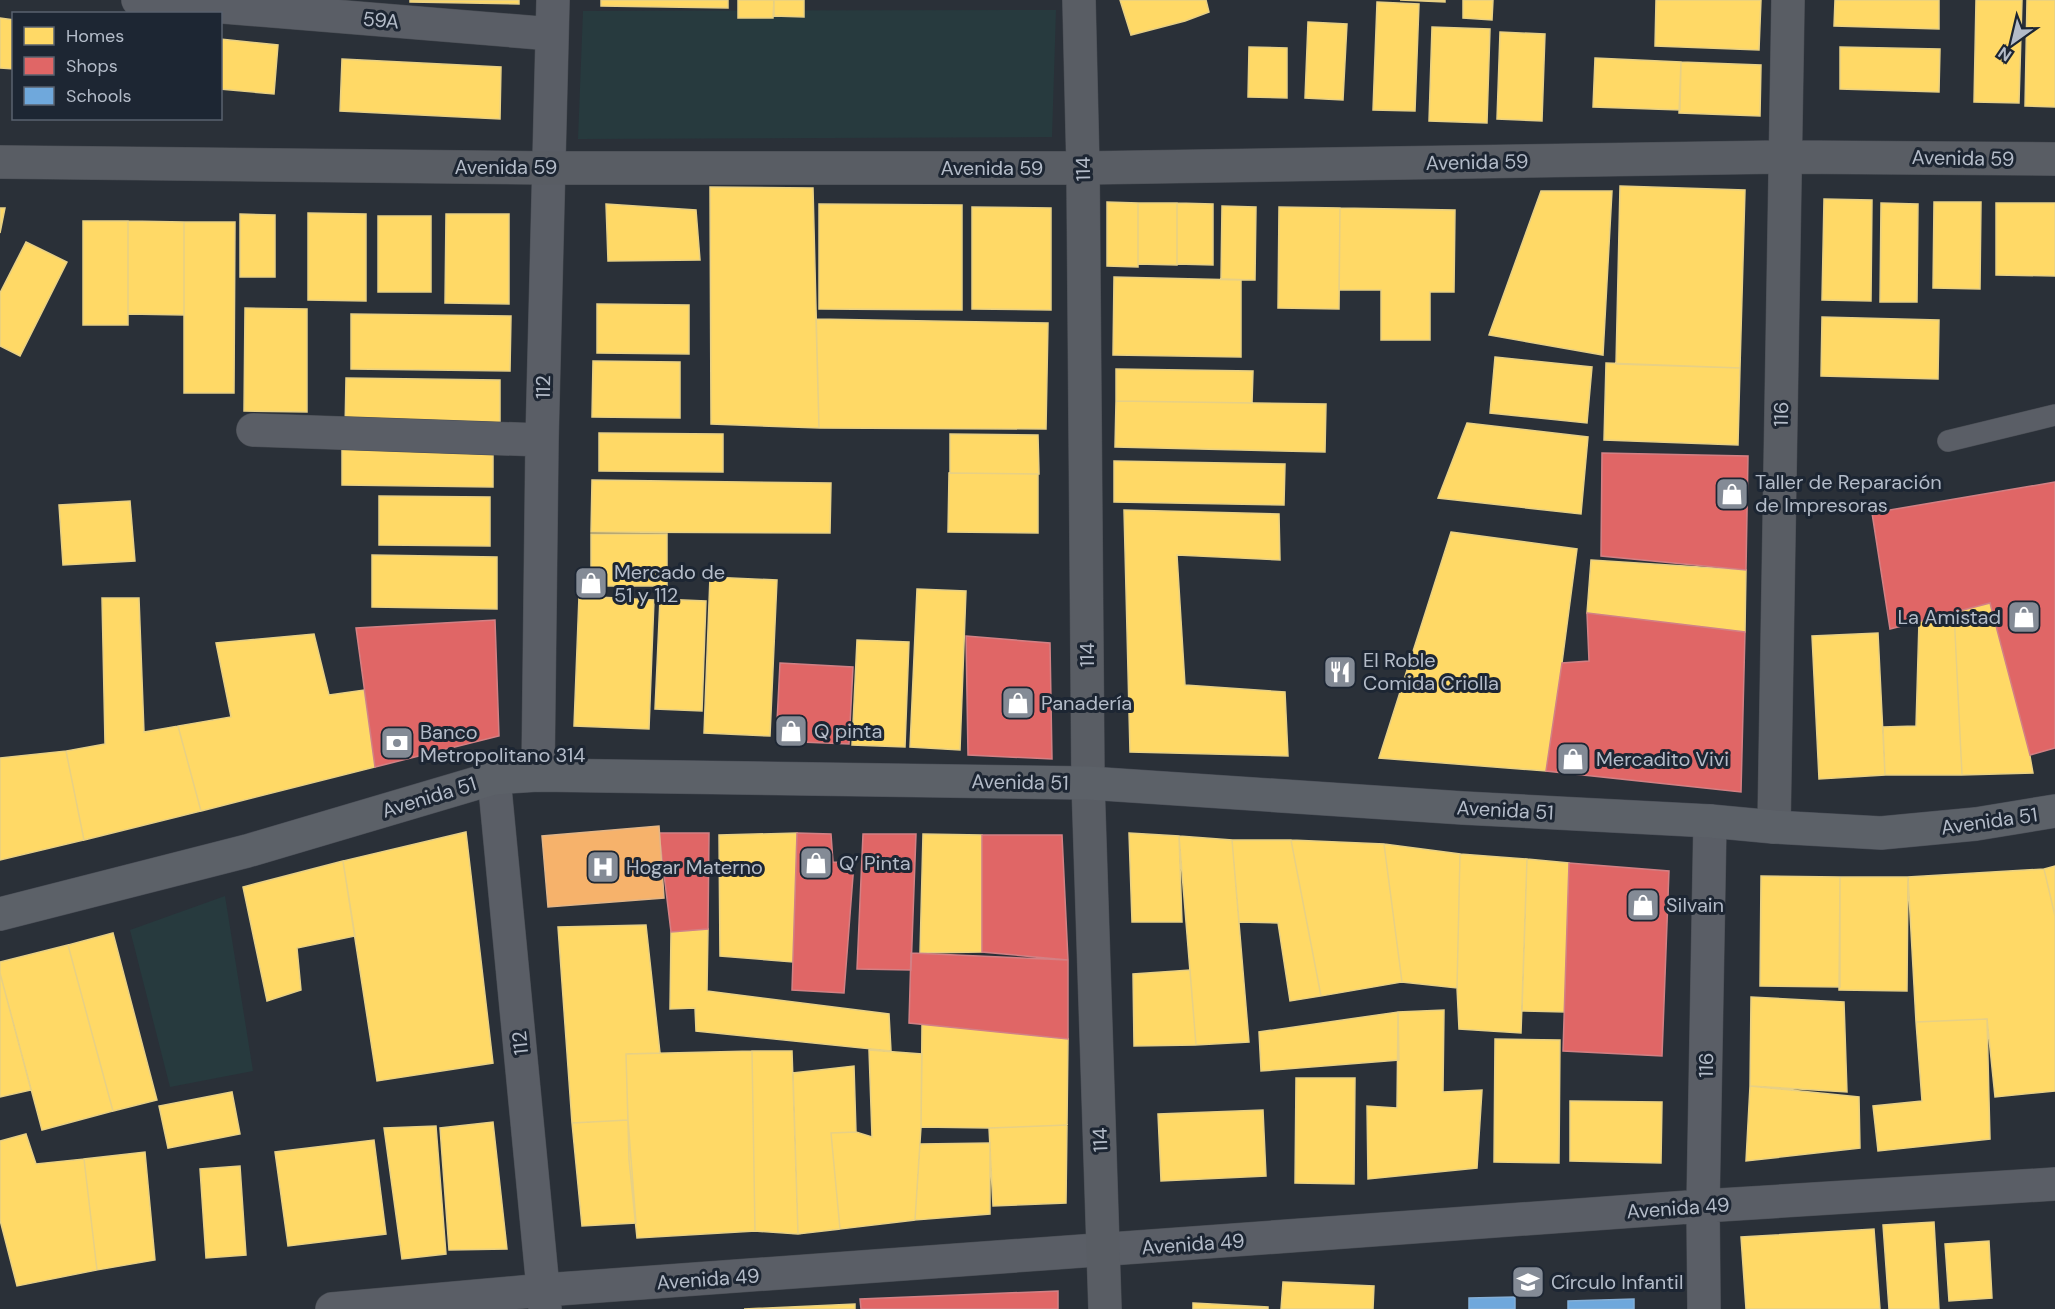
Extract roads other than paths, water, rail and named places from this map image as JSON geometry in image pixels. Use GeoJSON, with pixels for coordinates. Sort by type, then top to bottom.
{"type":"FeatureCollection","features":[{"type":"Feature","properties":{"kind":"main road","name":"Avenida 51"},"geometry":{"type":"LineString","coordinates":[[0,914],[247,851],[494,778],[538,775],[1088,783],[1881,833],[1976,824],[2055,811]]}},
{"type":"Feature","properties":{"kind":"street","name":"59A"},"geometry":{"type":"LineString","coordinates":[[138,0],[552,34]]}},
{"type":"Feature","properties":{"kind":"street","name":"112"},"geometry":{"type":"LineString","coordinates":[[538,775],[542,440],[553,0]]}},
{"type":"Feature","properties":{"kind":"street","name":"114"},"geometry":{"type":"LineString","coordinates":[[1079,0],[1083,168],[1088,783],[1105,1309]]}},
{"type":"Feature","properties":{"kind":"street","name":"116"},"geometry":{"type":"LineString","coordinates":[[1774,827],[1788,0]]}},
{"type":"Feature","properties":{"kind":"street","name":"Avenida 59"},"geometry":{"type":"LineString","coordinates":[[0,162],[549,168],[1083,168],[1785,157],[2055,159]]}},
{"type":"Feature","properties":{"kind":"street"},"geometry":{"type":"LineString","coordinates":[[253,430],[542,440]]}},
{"type":"Feature","properties":{"kind":"street","name":"112"},"geometry":{"type":"LineString","coordinates":[[494,778],[544,1300]]}},
{"type":"Feature","properties":{"kind":"street","name":"116"},"geometry":{"type":"LineString","coordinates":[[1704,1309],[1703,1206],[1710,821]]}},
{"type":"Feature","properties":{"kind":"street","name":"Avenida 49"},"geometry":{"type":"LineString","coordinates":[[332,1309],[544,1300],[1103,1251],[1703,1206],[2055,1184]]}},
{"type":"Feature","properties":{"kind":"lane"},"geometry":{"type":"LineString","coordinates":[[1948,441],[2055,415]]}},
{"type":"Feature","properties":{"kind":"place","name":"Taller de Reparación de Impresoras"},"geometry":{"type":"Point","coordinates":[1732,494]}},
{"type":"Feature","properties":{"kind":"place","name":"Mercado de 51 y 112"},"geometry":{"type":"Point","coordinates":[591,583]}},
{"type":"Feature","properties":{"kind":"place","name":"La Amistad"},"geometry":{"type":"Point","coordinates":[2024,617]}},
{"type":"Feature","properties":{"kind":"place","name":"El Roble Comida Criolla"},"geometry":{"type":"Point","coordinates":[1340,672]}},
{"type":"Feature","properties":{"kind":"place","name":"Panadería"},"geometry":{"type":"Point","coordinates":[1018,703]}},
{"type":"Feature","properties":{"kind":"place","name":"Q pinta"},"geometry":{"type":"Point","coordinates":[791,731]}},
{"type":"Feature","properties":{"kind":"place","name":"Banco Metropolitano 314"},"geometry":{"type":"Point","coordinates":[397,743]}},
{"type":"Feature","properties":{"kind":"place","name":"Mercadito Vivi"},"geometry":{"type":"Point","coordinates":[1573,759]}},
{"type":"Feature","properties":{"kind":"place","name":"Q’ Pinta"},"geometry":{"type":"Point","coordinates":[816,863]}},
{"type":"Feature","properties":{"kind":"place","name":"Hogar Materno"},"geometry":{"type":"Point","coordinates":[603,867]}},
{"type":"Feature","properties":{"kind":"place","name":"Silvain"},"geometry":{"type":"Point","coordinates":[1643,905]}},
{"type":"Feature","properties":{"kind":"place","name":"Círculo Infantil"},"geometry":{"type":"Point","coordinates":[1528,1282]}}]}
